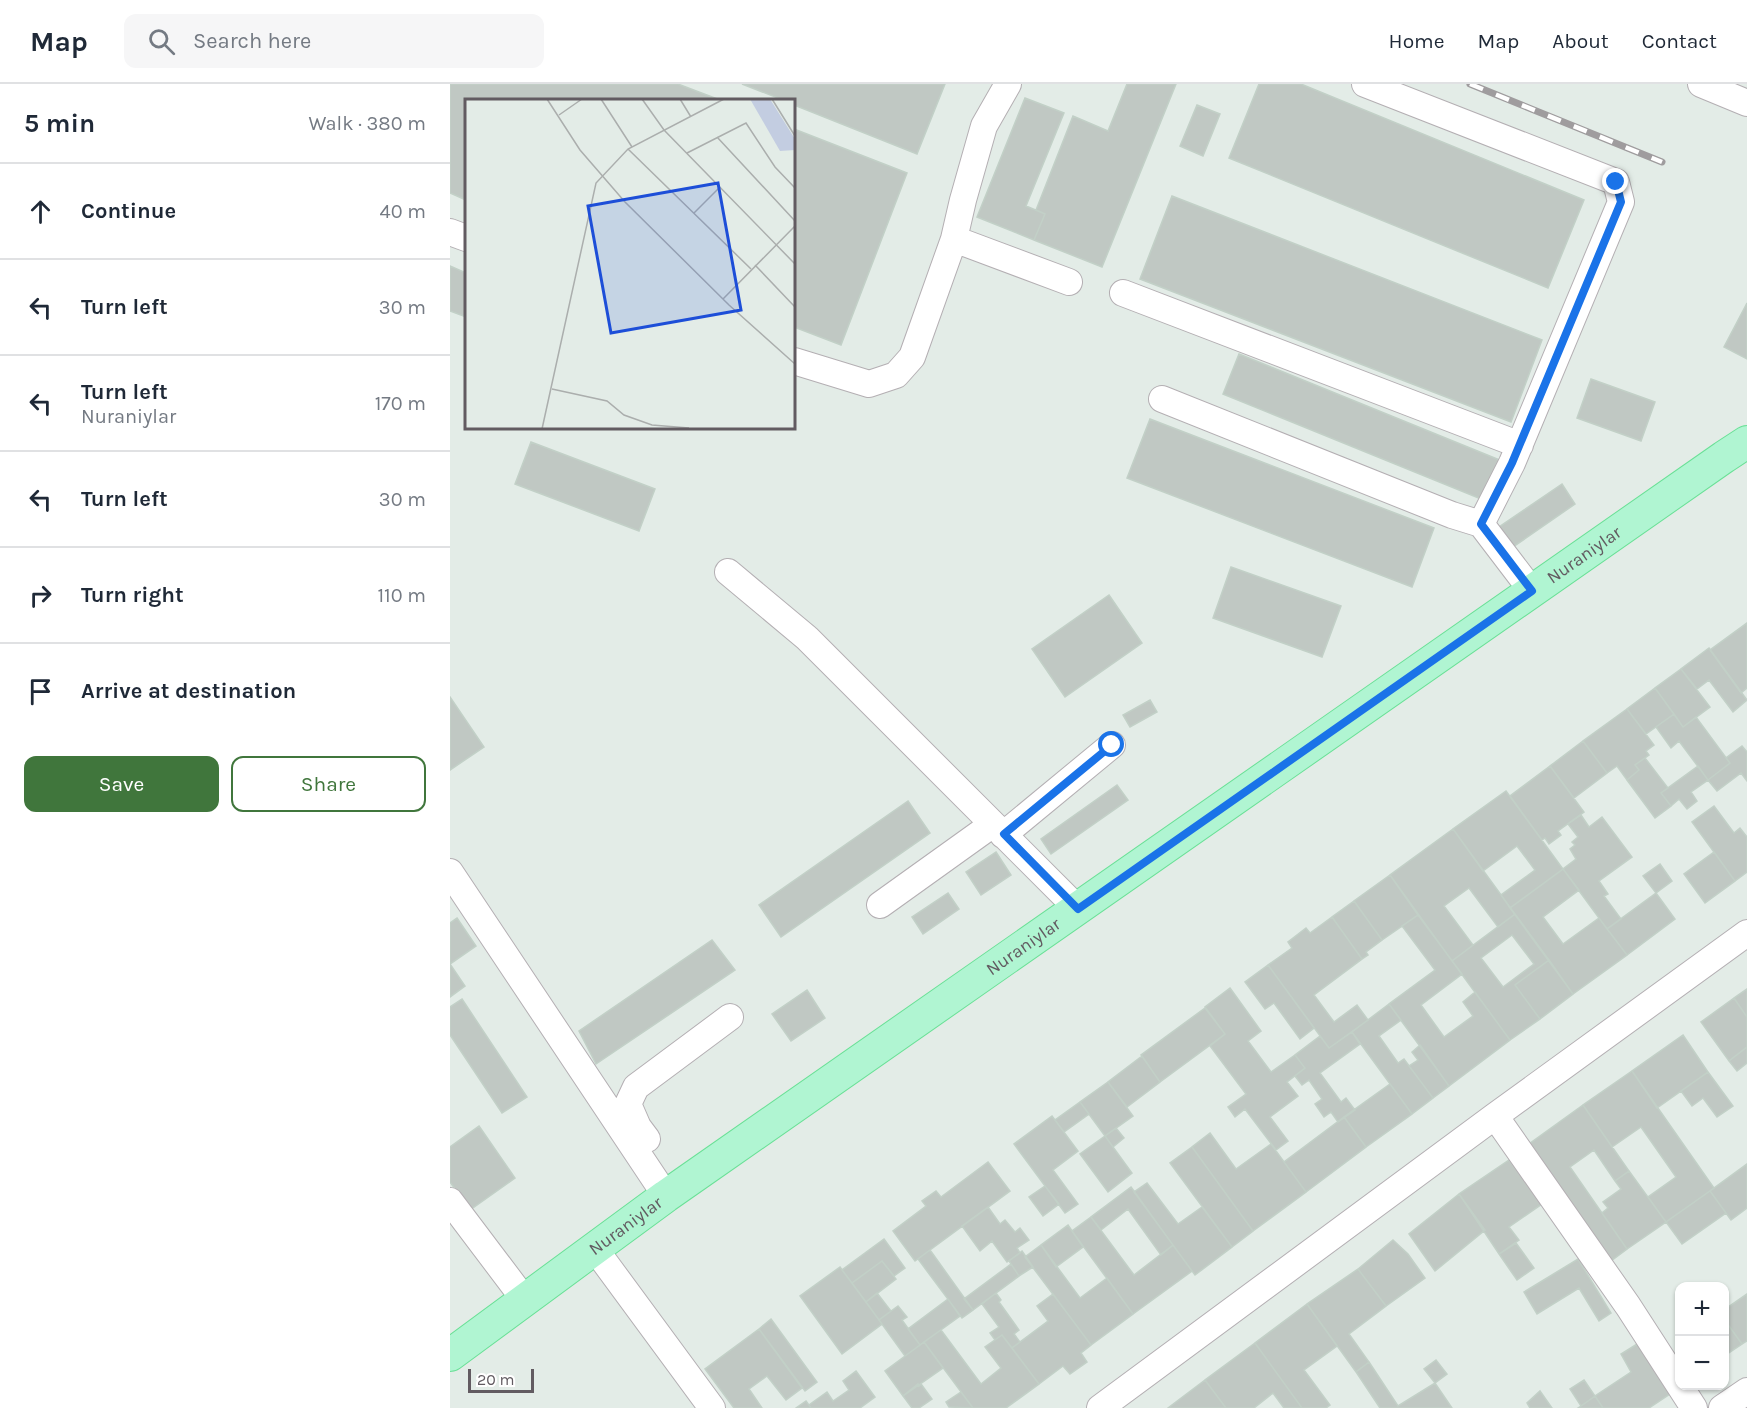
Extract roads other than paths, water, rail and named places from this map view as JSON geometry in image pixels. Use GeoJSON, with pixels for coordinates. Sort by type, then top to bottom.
{"type":"FeatureCollection","features":[{"type":"Feature","properties":{"kind":"main road","name":"Nuraniylar"},"geometry":{"type":"LineString","coordinates":[[450,1355],[674,1191],[1747,442]]}},
{"type":"Feature","properties":{"kind":"street"},"geometry":{"type":"LineString","coordinates":[[795,361],[868,384],[896,375],[912,357],[954,239],[984,126],[1008,84]]}},
{"type":"Feature","properties":{"kind":"street"},"geometry":{"type":"LineString","coordinates":[[1365,84],[1616,182],[1621,202],[1520,445],[1481,524]]}},
{"type":"Feature","properties":{"kind":"street"},"geometry":{"type":"LineString","coordinates":[[1701,84],[1747,103]]}},
{"type":"Feature","properties":{"kind":"street"},"geometry":{"type":"LineString","coordinates":[[450,232],[465,238]]}},
{"type":"Feature","properties":{"kind":"street"},"geometry":{"type":"LineString","coordinates":[[954,239],[1069,282]]}},
{"type":"Feature","properties":{"kind":"street"},"geometry":{"type":"LineString","coordinates":[[1123,293],[1520,445]]}},
{"type":"Feature","properties":{"kind":"street"},"geometry":{"type":"LineString","coordinates":[[1162,399],[1452,515],[1481,524],[1532,591]]}},
{"type":"Feature","properties":{"kind":"street"},"geometry":{"type":"LineString","coordinates":[[728,572],[807,638],[1078,909]]}},
{"type":"Feature","properties":{"kind":"street"},"geometry":{"type":"LineString","coordinates":[[880,905],[998,829],[1112,745]]}},
{"type":"Feature","properties":{"kind":"street"},"geometry":{"type":"LineString","coordinates":[[450,872],[674,1191]]}},
{"type":"Feature","properties":{"kind":"street"},"geometry":{"type":"LineString","coordinates":[[1100,1408],[1747,933]]}},
{"type":"Feature","properties":{"kind":"street"},"geometry":{"type":"LineString","coordinates":[[674,1191],[638,1127],[628,1104],[636,1087],[730,1017]]}},
{"type":"Feature","properties":{"kind":"street"},"geometry":{"type":"LineString","coordinates":[[1495,1116],[1628,1306],[1694,1408]]}},
{"type":"Feature","properties":{"kind":"street"},"geometry":{"type":"LineString","coordinates":[[450,1201],[525,1299]]}},
{"type":"Feature","properties":{"kind":"street"},"geometry":{"type":"LineString","coordinates":[[595,1249],[712,1408]]}},
{"type":"Feature","properties":{"kind":"street"},"geometry":{"type":"LineString","coordinates":[[1722,1408],[1747,1391]]}},
{"type":"Feature","properties":{"kind":"railway"},"geometry":{"type":"LineString","coordinates":[[1470,84],[1662,162]]}}]}
